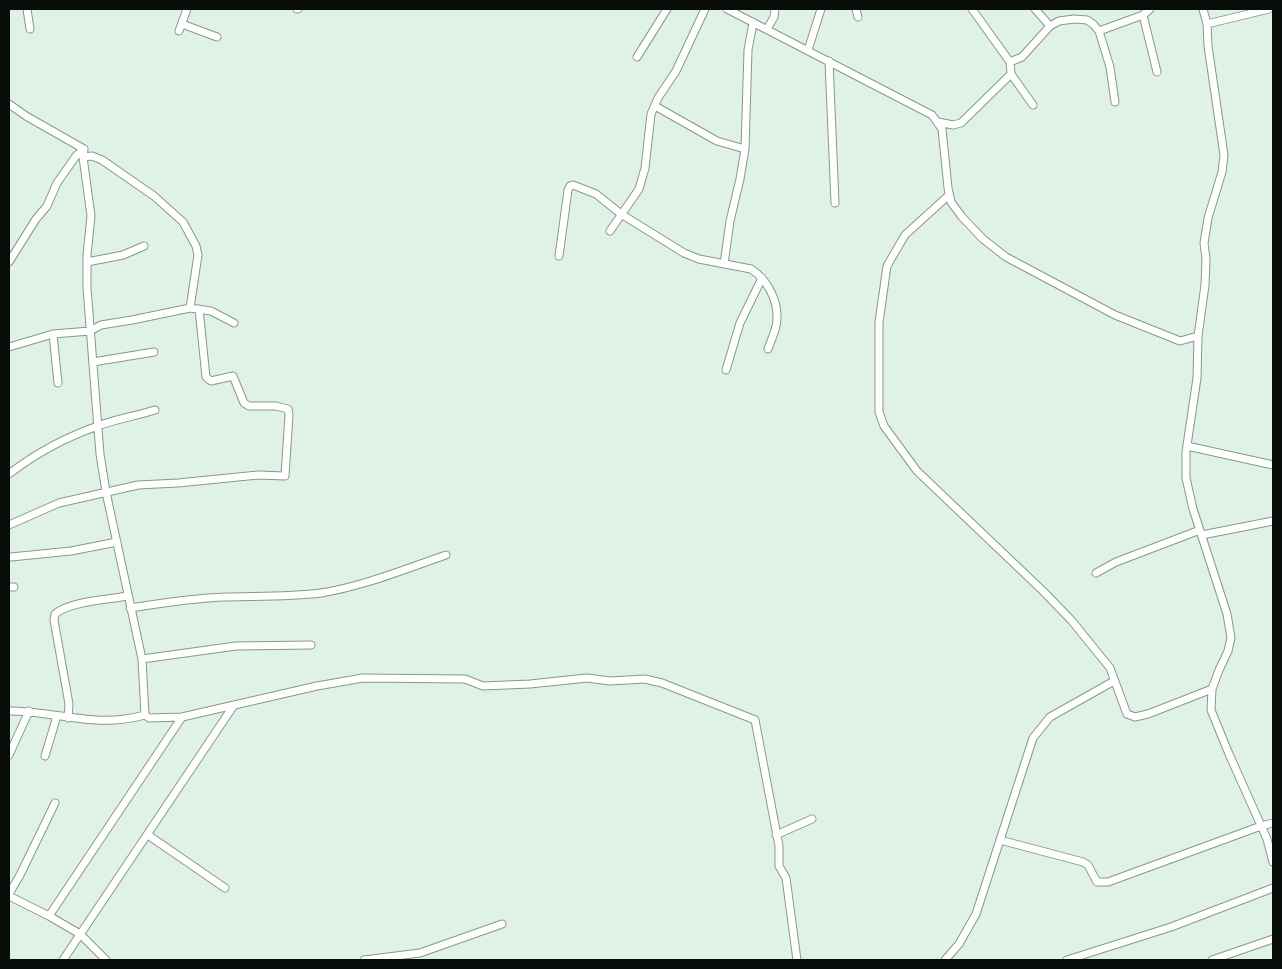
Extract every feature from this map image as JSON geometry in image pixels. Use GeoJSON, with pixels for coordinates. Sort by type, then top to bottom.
{"type":"FeatureCollection","features":[{"type":"Feature","properties":{"kind":"street"},"geometry":{"type":"LineString","coordinates":[[27,9],[30,29]]}},
{"type":"Feature","properties":{"kind":"street"},"geometry":{"type":"LineString","coordinates":[[187,9],[180,28],[217,38]]}},
{"type":"Feature","properties":{"kind":"street"},"geometry":{"type":"LineString","coordinates":[[637,57],[667,9]]}},
{"type":"Feature","properties":{"kind":"street"},"geometry":{"type":"LineString","coordinates":[[610,231],[631,202],[642,179],[651,114],[676,71],[705,9]]}},
{"type":"Feature","properties":{"kind":"street"},"geometry":{"type":"LineString","coordinates":[[727,9],[932,115],[938,122],[943,136],[951,202],[983,239],[1006,257],[1115,315],[1156,332],[1180,341],[1198,336]]}},
{"type":"Feature","properties":{"kind":"street"},"geometry":{"type":"LineString","coordinates":[[767,29],[776,9]]}},
{"type":"Feature","properties":{"kind":"street"},"geometry":{"type":"LineString","coordinates":[[808,50],[821,9]]}},
{"type":"Feature","properties":{"kind":"street"},"geometry":{"type":"LineString","coordinates":[[856,9],[858,17]]}},
{"type":"Feature","properties":{"kind":"street"},"geometry":{"type":"LineString","coordinates":[[972,9],[1010,62],[1011,74],[1032,105]]}},
{"type":"Feature","properties":{"kind":"street"},"geometry":{"type":"LineString","coordinates":[[1034,9],[1050,26]]}},
{"type":"Feature","properties":{"kind":"street"},"geometry":{"type":"LineString","coordinates":[[1099,31],[1143,15],[1150,9]]}},
{"type":"Feature","properties":{"kind":"street"},"geometry":{"type":"LineString","coordinates":[[1203,9],[1207,24],[1224,155],[1222,172],[1208,218],[1204,243],[1206,259],[1205,285],[1198,336],[1197,378],[1187,446],[1186,478],[1227,614],[1231,638],[1228,651],[1212,689],[1211,710],[1228,754],[1267,839],[1273,862]]}},
{"type":"Feature","properties":{"kind":"street"},"geometry":{"type":"LineString","coordinates":[[1207,24],[1272,10]]}},
{"type":"Feature","properties":{"kind":"street"},"geometry":{"type":"LineString","coordinates":[[1143,15],[1157,72]]}},
{"type":"Feature","properties":{"kind":"street"},"geometry":{"type":"LineString","coordinates":[[1010,62],[1022,57],[1050,26],[1059,21],[1087,20],[1094,24],[1099,31],[1110,66],[1115,102]]}},
{"type":"Feature","properties":{"kind":"street"},"geometry":{"type":"LineString","coordinates":[[724,264],[730,221],[745,149],[748,50],[753,23]]}},
{"type":"Feature","properties":{"kind":"street"},"geometry":{"type":"LineString","coordinates":[[829,61],[835,203]]}},
{"type":"Feature","properties":{"kind":"street"},"geometry":{"type":"LineString","coordinates":[[938,122],[952,125],[961,123],[1011,74]]}},
{"type":"Feature","properties":{"kind":"street"},"geometry":{"type":"LineString","coordinates":[[9,104],[26,116],[84,149]]}},
{"type":"Feature","properties":{"kind":"street"},"geometry":{"type":"LineString","coordinates":[[655,106],[717,140],[745,149]]}},
{"type":"Feature","properties":{"kind":"street"},"geometry":{"type":"LineString","coordinates":[[84,149],[83,157],[91,216],[87,262],[90,331],[98,426],[106,492],[142,659],[145,715]]}},
{"type":"Feature","properties":{"kind":"street"},"geometry":{"type":"LineString","coordinates":[[9,262],[36,219],[47,206],[57,183],[76,156],[84,149]]}},
{"type":"Feature","properties":{"kind":"street"},"geometry":{"type":"LineString","coordinates":[[83,157],[92,156],[102,160],[154,196],[183,222],[196,246],[198,255],[190,308]]}},
{"type":"Feature","properties":{"kind":"street"},"geometry":{"type":"LineString","coordinates":[[559,256],[565,205],[570,186],[573,184],[596,194],[621,214],[684,253],[699,259],[751,269],[762,278],[774,298],[778,319],[768,349]]}},
{"type":"Feature","properties":{"kind":"street"},"geometry":{"type":"LineString","coordinates":[[949,194],[905,235],[887,266],[879,322],[879,412],[884,426],[917,471],[1072,621],[1106,662],[1127,714],[1135,717],[1148,714],[1212,689]]}},
{"type":"Feature","properties":{"kind":"street"},"geometry":{"type":"LineString","coordinates":[[87,262],[123,255],[144,246]]}},
{"type":"Feature","properties":{"kind":"street"},"geometry":{"type":"LineString","coordinates":[[726,370],[740,323],[762,278]]}},
{"type":"Feature","properties":{"kind":"street"},"geometry":{"type":"LineString","coordinates":[[9,347],[53,334],[90,331],[100,324],[132,320],[190,308],[211,311],[234,323]]}},
{"type":"Feature","properties":{"kind":"street"},"geometry":{"type":"LineString","coordinates":[[9,525],[59,503],[151,484],[258,475],[285,476],[288,409],[276,406],[249,406],[244,402],[233,376],[211,381],[206,377],[199,309]]}},
{"type":"Feature","properties":{"kind":"street"},"geometry":{"type":"LineString","coordinates":[[53,334],[58,383]]}},
{"type":"Feature","properties":{"kind":"street"},"geometry":{"type":"LineString","coordinates":[[93,362],[154,352]]}},
{"type":"Feature","properties":{"kind":"street"},"geometry":{"type":"LineString","coordinates":[[9,474],[45,450],[98,426],[155,410]]}},
{"type":"Feature","properties":{"kind":"street"},"geometry":{"type":"LineString","coordinates":[[1187,446],[1273,465]]}},
{"type":"Feature","properties":{"kind":"street"},"geometry":{"type":"LineString","coordinates":[[1096,573],[1116,562],[1201,532],[1273,521]]}},
{"type":"Feature","properties":{"kind":"street"},"geometry":{"type":"LineString","coordinates":[[11,557],[71,551],[117,542]]}},
{"type":"Feature","properties":{"kind":"street"},"geometry":{"type":"LineString","coordinates":[[130,608],[188,599],[320,593],[352,586],[446,555]]}},
{"type":"Feature","properties":{"kind":"street"},"geometry":{"type":"LineString","coordinates":[[68,718],[69,704],[54,620],[55,614],[60,610],[76,605],[127,596]]}},
{"type":"Feature","properties":{"kind":"street"},"geometry":{"type":"LineString","coordinates":[[142,659],[236,646],[282,647],[311,645]]}},
{"type":"Feature","properties":{"kind":"street"},"geometry":{"type":"LineString","coordinates":[[9,711],[29,711],[68,718],[111,721],[145,715],[148,718],[182,717],[317,686],[362,678],[465,679],[483,686],[530,684],[587,678],[610,682],[645,679],[662,683],[755,720],[779,846],[779,866],[786,878],[798,960]]}},
{"type":"Feature","properties":{"kind":"street"},"geometry":{"type":"LineString","coordinates":[[945,960],[959,944],[976,914],[1033,738],[1050,717],[1114,681]]}},
{"type":"Feature","properties":{"kind":"street"},"geometry":{"type":"LineString","coordinates":[[63,960],[234,705]]}},
{"type":"Feature","properties":{"kind":"street"},"geometry":{"type":"LineString","coordinates":[[9,755],[29,711]]}},
{"type":"Feature","properties":{"kind":"street"},"geometry":{"type":"LineString","coordinates":[[45,756],[57,716]]}},
{"type":"Feature","properties":{"kind":"street"},"geometry":{"type":"LineString","coordinates":[[49,916],[182,717]]}},
{"type":"Feature","properties":{"kind":"street"},"geometry":{"type":"LineString","coordinates":[[55,803],[9,895],[80,934],[106,960]]}},
{"type":"Feature","properties":{"kind":"street"},"geometry":{"type":"LineString","coordinates":[[776,834],[812,819]]}},
{"type":"Feature","properties":{"kind":"street"},"geometry":{"type":"LineString","coordinates":[[1000,840],[1083,862],[1088,865],[1097,882],[1108,882],[1273,823]]}},
{"type":"Feature","properties":{"kind":"street"},"geometry":{"type":"LineString","coordinates":[[148,835],[225,888]]}},
{"type":"Feature","properties":{"kind":"street"},"geometry":{"type":"LineString","coordinates":[[1067,960],[1171,927],[1273,888]]}},
{"type":"Feature","properties":{"kind":"street"},"geometry":{"type":"LineString","coordinates":[[364,960],[420,953],[502,924]]}},
{"type":"Feature","properties":{"kind":"street"},"geometry":{"type":"LineString","coordinates":[[1212,960],[1273,939]]}}]}
